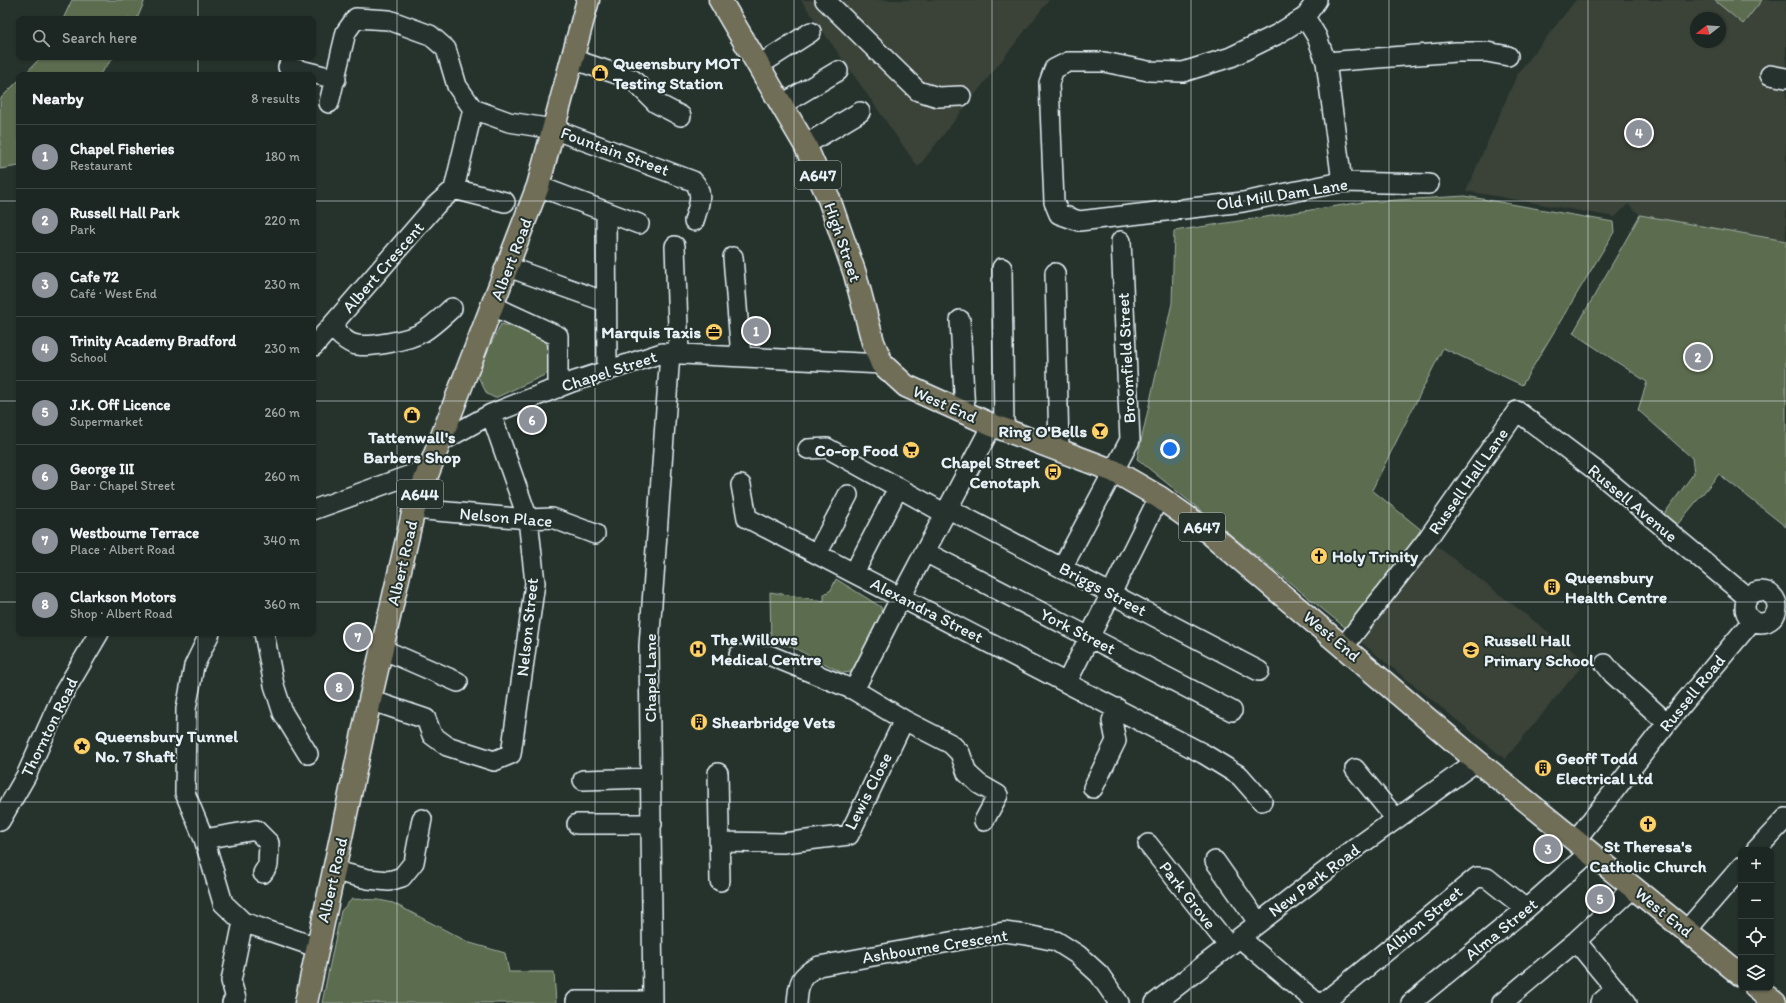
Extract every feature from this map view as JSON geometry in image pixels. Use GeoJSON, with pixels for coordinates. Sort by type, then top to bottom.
{"type":"FeatureCollection","features":[{"type":"Feature","properties":{"kind":"main road","name":"Albert Road"},"geometry":{"type":"LineString","coordinates":[[306,1003],[316,947],[335,871],[370,700],[414,509],[442,440],[538,186],[588,0]]}},
{"type":"Feature","properties":{"kind":"main road","name":"High Street"},"geometry":{"type":"LineString","coordinates":[[724,2],[758,66],[805,145],[829,199],[856,278],[873,342],[882,364]]}},
{"type":"Feature","properties":{"kind":"main road","name":"West End"},"geometry":{"type":"LineString","coordinates":[[882,364],[906,386],[998,427],[1114,471],[1159,497],[1207,531],[1344,646],[1477,761],[1738,973]]}},
{"type":"Feature","properties":{"kind":"main road"},"geometry":{"type":"LineString","coordinates":[[1760,991],[1775,1003]]}},
{"type":"Feature","properties":{"kind":"street"},"geometry":{"type":"LineString","coordinates":[[826,0],[918,91],[938,97],[961,96]]}},
{"type":"Feature","properties":{"kind":"street","name":"Old Mill Dam Lane"},"geometry":{"type":"LineString","coordinates":[[1318,0],[1305,18],[1276,35],[1231,57],[1183,72],[1148,71],[1104,62],[1068,62],[1054,69],[1049,83],[1054,202],[1059,214],[1079,221],[1243,202],[1342,182],[1429,184]]}},
{"type":"Feature","properties":{"kind":"street"},"geometry":{"type":"LineString","coordinates":[[329,103],[346,32],[356,18],[389,20],[430,35],[446,49],[457,86],[473,109],[454,189],[505,202]]}},
{"type":"Feature","properties":{"kind":"street"},"geometry":{"type":"LineString","coordinates":[[1305,18],[1317,37],[1326,62],[1342,182]]}},
{"type":"Feature","properties":{"kind":"street"},"geometry":{"type":"LineString","coordinates":[[758,66],[811,32]]}},
{"type":"Feature","properties":{"kind":"street"},"geometry":{"type":"LineString","coordinates":[[1326,62],[1456,52],[1487,52],[1508,56]]}},
{"type":"Feature","properties":{"kind":"street"},"geometry":{"type":"LineString","coordinates":[[572,59],[632,79],[656,103],[681,116]]}},
{"type":"Feature","properties":{"kind":"street"},"geometry":{"type":"LineString","coordinates":[[288,67],[310,72]]}},
{"type":"Feature","properties":{"kind":"street"},"geometry":{"type":"LineString","coordinates":[[781,105],[838,71]]}},
{"type":"Feature","properties":{"kind":"street"},"geometry":{"type":"LineString","coordinates":[[316,73],[336,78]]}},
{"type":"Feature","properties":{"kind":"street","name":"Fountain Street"},"geometry":{"type":"LineString","coordinates":[[473,109],[509,122],[553,129],[678,174],[693,181],[700,190],[694,221]]}},
{"type":"Feature","properties":{"kind":"street"},"geometry":{"type":"LineString","coordinates":[[805,145],[860,112]]}},
{"type":"Feature","properties":{"kind":"street"},"geometry":{"type":"LineString","coordinates":[[538,186],[639,224]]}},
{"type":"Feature","properties":{"kind":"street","name":"Albert Crescent"},"geometry":{"type":"LineString","coordinates":[[316,344],[436,205],[454,189]]}},
{"type":"Feature","properties":{"kind":"street"},"geometry":{"type":"LineString","coordinates":[[606,212],[607,371]]}},
{"type":"Feature","properties":{"kind":"street","name":"Broomfield Street"},"geometry":{"type":"LineString","coordinates":[[1062,568],[1130,440],[1121,241]]}},
{"type":"Feature","properties":{"kind":"street","name":"Chapel Lane"},"geometry":{"type":"LineString","coordinates":[[653,1002],[649,646],[674,353],[675,246]]}},
{"type":"Feature","properties":{"kind":"street"},"geometry":{"type":"LineString","coordinates":[[733,258],[741,357]]}},
{"type":"Feature","properties":{"kind":"street"},"geometry":{"type":"LineString","coordinates":[[508,267],[606,302]]}},
{"type":"Feature","properties":{"kind":"street"},"geometry":{"type":"LineString","coordinates":[[854,690],[946,511],[998,427],[1002,268]]}},
{"type":"Feature","properties":{"kind":"street"},"geometry":{"type":"LineString","coordinates":[[1055,273],[1059,450]]}},
{"type":"Feature","properties":{"kind":"street"},"geometry":{"type":"LineString","coordinates":[[493,306],[558,336],[558,388]]}},
{"type":"Feature","properties":{"kind":"street"},"geometry":{"type":"LineString","coordinates":[[331,327],[352,344],[360,346],[369,345],[404,339],[421,333],[435,324],[452,308]]}},
{"type":"Feature","properties":{"kind":"street"},"geometry":{"type":"LineString","coordinates":[[960,320],[964,412]]}},
{"type":"Feature","properties":{"kind":"street","name":"Chapel Street"},"geometry":{"type":"LineString","coordinates":[[442,440],[491,414],[558,388],[662,353],[882,364]]}},
{"type":"Feature","properties":{"kind":"street","name":"Russell Avenue"},"geometry":{"type":"LineString","coordinates":[[1517,411],[1595,470],[1748,598]]}},
{"type":"Feature","properties":{"kind":"street","name":"Russell Hall Lane"},"geometry":{"type":"LineString","coordinates":[[1344,646],[1426,541],[1517,411]]}},
{"type":"Feature","properties":{"kind":"street","name":"Nelson Street"},"geometry":{"type":"LineString","coordinates":[[370,700],[426,719],[432,735],[447,746],[494,761],[511,754],[535,583],[528,519],[491,414]]}},
{"type":"Feature","properties":{"kind":"street","name":"Briggs Street"},"geometry":{"type":"LineString","coordinates":[[808,449],[827,448],[898,488],[1062,568],[1259,671]]}},
{"type":"Feature","properties":{"kind":"street"},"geometry":{"type":"LineString","coordinates":[[316,509],[430,468]]}},
{"type":"Feature","properties":{"kind":"street","name":"Alexandra Street"},"geometry":{"type":"LineString","coordinates":[[741,486],[747,518],[1204,754],[1240,776],[1262,801]]}},
{"type":"Feature","properties":{"kind":"street"},"geometry":{"type":"LineString","coordinates":[[854,573],[898,488]]}},
{"type":"Feature","properties":{"kind":"street"},"geometry":{"type":"LineString","coordinates":[[817,554],[848,495]]}},
{"type":"Feature","properties":{"kind":"street"},"geometry":{"type":"LineString","coordinates":[[1067,682],[1159,497]]}},
{"type":"Feature","properties":{"kind":"street","name":"Nelson Place"},"geometry":{"type":"LineString","coordinates":[[414,509],[528,519],[552,518],[595,534]]}},
{"type":"Feature","properties":{"kind":"street","name":"York Street"},"geometry":{"type":"LineString","coordinates":[[924,552],[1232,711]]}},
{"type":"Feature","properties":{"kind":"street"},"geometry":{"type":"LineString","coordinates":[[1763,591],[1772,595],[1776,602],[1776,615],[1772,620],[1762,624],[1752,621],[1746,614],[1745,608],[1748,598],[1752,594],[1763,591]]}},
{"type":"Feature","properties":{"kind":"street","name":"Russell Road"},"geometry":{"type":"LineString","coordinates":[[1582,847],[1668,723],[1752,621]]}},
{"type":"Feature","properties":{"kind":"street","name":"Thornton Road"},"geometry":{"type":"LineString","coordinates":[[0,821],[26,776],[62,696],[97,636]]}},
{"type":"Feature","properties":{"kind":"street"},"geometry":{"type":"LineString","coordinates":[[209,636],[194,666],[186,709],[185,793],[204,839],[223,903],[243,922],[316,947]]}},
{"type":"Feature","properties":{"kind":"street"},"geometry":{"type":"LineString","coordinates":[[265,636],[274,686],[283,712],[308,754]]}},
{"type":"Feature","properties":{"kind":"street"},"geometry":{"type":"LineString","coordinates":[[382,649],[458,682]]}},
{"type":"Feature","properties":{"kind":"street"},"geometry":{"type":"LineString","coordinates":[[739,655],[769,655],[854,690],[904,720],[951,744],[960,753],[967,773],[979,784],[998,795],[984,821]]}},
{"type":"Feature","properties":{"kind":"street"},"geometry":{"type":"LineString","coordinates":[[1605,664],[1613,674],[1668,723]]}},
{"type":"Feature","properties":{"kind":"street"},"geometry":{"type":"LineString","coordinates":[[1093,788],[1116,741],[1112,721],[1117,708]]}},
{"type":"Feature","properties":{"kind":"street","name":"Lewis Close"},"geometry":{"type":"LineString","coordinates":[[720,842],[783,843],[849,835],[904,720]]}},
{"type":"Feature","properties":{"kind":"street","name":"New Park Road"},"geometry":{"type":"LineString","coordinates":[[1155,1003],[1258,922],[1396,819],[1477,761]]}},
{"type":"Feature","properties":{"kind":"street"},"geometry":{"type":"LineString","coordinates":[[1355,769],[1378,800],[1396,819]]}},
{"type":"Feature","properties":{"kind":"street"},"geometry":{"type":"LineString","coordinates":[[718,773],[720,881]]}},
{"type":"Feature","properties":{"kind":"street"},"geometry":{"type":"LineString","coordinates":[[583,780],[651,778]]}},
{"type":"Feature","properties":{"kind":"street"},"geometry":{"type":"LineString","coordinates":[[1759,847],[1786,818]]}},
{"type":"Feature","properties":{"kind":"street"},"geometry":{"type":"LineString","coordinates":[[335,871],[368,879],[388,881],[402,877],[414,862],[422,819]]}},
{"type":"Feature","properties":{"kind":"street"},"geometry":{"type":"LineString","coordinates":[[576,824],[652,824]]}},
{"type":"Feature","properties":{"kind":"street"},"geometry":{"type":"LineString","coordinates":[[204,839],[256,830],[269,843],[268,865],[263,873]]}},
{"type":"Feature","properties":{"kind":"street","name":"Park Grove"},"geometry":{"type":"LineString","coordinates":[[1148,844],[1234,942],[1317,1003]]}},
{"type":"Feature","properties":{"kind":"street","name":"Alma Street"},"geometry":{"type":"LineString","coordinates":[[1411,1003],[1526,909],[1582,847]]}},
{"type":"Feature","properties":{"kind":"street"},"geometry":{"type":"LineString","coordinates":[[1214,861],[1258,922]]}},
{"type":"Feature","properties":{"kind":"street"},"geometry":{"type":"LineString","coordinates":[[1686,931],[1738,870]]}},
{"type":"Feature","properties":{"kind":"street","name":"Albion Street"},"geometry":{"type":"LineString","coordinates":[[1323,1003],[1477,877],[1487,878],[1526,909]]}},
{"type":"Feature","properties":{"kind":"street"},"geometry":{"type":"LineString","coordinates":[[1502,1003],[1576,941],[1634,887]]}},
{"type":"Feature","properties":{"kind":"street"},"geometry":{"type":"LineString","coordinates":[[232,1003],[236,998],[231,981],[243,922]]}},
{"type":"Feature","properties":{"kind":"street","name":"Ashbourne Crescent"},"geometry":{"type":"LineString","coordinates":[[797,1003],[799,986],[805,973],[819,966],[1004,932],[1056,941],[1078,956],[1099,974],[1119,1003]]}},
{"type":"Feature","properties":{"kind":"street"},"geometry":{"type":"LineString","coordinates":[[1576,941],[1622,996],[1600,1003]]}},
{"type":"Feature","properties":{"kind":"street"},"geometry":{"type":"LineString","coordinates":[[576,1001],[653,1002]]}},
{"type":"Feature","properties":{"kind":"shaded area"},"geometry":{"type":"Polygon","coordinates":[[[801,0],[1049,0],[918,167],[801,0]]]}},
{"type":"Feature","properties":{"kind":"shaded area"},"geometry":{"type":"Polygon","coordinates":[[[1576,0],[1786,0],[1786,241],[1640,215],[1628,204],[1615,217],[1466,191],[1517,75],[1576,0]]]}},
{"type":"Feature","properties":{"kind":"shaded area","name":"Russell Hall Primary School"},"geometry":{"type":"Polygon","coordinates":[[[1434,544],[1586,661],[1505,759],[1357,639],[1434,544]]]}},
{"type":"Feature","properties":{"kind":"green space"},"geometry":{"type":"Polygon","coordinates":[[[72,0],[145,0],[138,16],[64,16],[72,0]]]}},
{"type":"Feature","properties":{"kind":"green space"},"geometry":{"type":"Polygon","coordinates":[[[1714,0],[1762,0],[1743,24],[1714,0]]]}},
{"type":"Feature","properties":{"kind":"green space"},"geometry":{"type":"Polygon","coordinates":[[[38,60],[112,60],[102,72],[27,72],[38,60]]]}},
{"type":"Feature","properties":{"kind":"green space"},"geometry":{"type":"Polygon","coordinates":[[[16,83],[16,166],[0,169],[0,99],[16,83]]]}},
{"type":"Feature","properties":{"kind":"green space"},"geometry":{"type":"Polygon","coordinates":[[[1465,196],[1613,222],[1614,232],[1522,385],[1443,348],[1372,490],[1424,532],[1347,629],[1137,459],[1172,303],[1174,231],[1363,202],[1465,196]]]}},
{"type":"Feature","properties":{"kind":"green space"},"geometry":{"type":"Polygon","coordinates":[[[1640,215],[1786,241],[1786,527],[1719,474],[1677,525],[1664,514],[1694,473],[1692,458],[1638,410],[1647,382],[1573,333],[1640,215]]]}},
{"type":"Feature","properties":{"kind":"green space"},"geometry":{"type":"Polygon","coordinates":[[[501,324],[542,335],[551,353],[549,373],[495,398],[487,394],[476,373],[501,324]]]}},
{"type":"Feature","properties":{"kind":"green space"},"geometry":{"type":"Polygon","coordinates":[[[836,579],[881,607],[882,616],[851,672],[843,673],[790,646],[771,643],[770,592],[824,601],[824,594],[831,590],[836,579]]]}},
{"type":"Feature","properties":{"kind":"green space"},"geometry":{"type":"Polygon","coordinates":[[[352,899],[379,900],[393,903],[470,943],[505,953],[509,972],[554,972],[556,1003],[322,1003],[341,911],[352,899]]]}},
{"type":"Feature","properties":{"kind":"place","name":"Queensbury MOT Testing Station"},"geometry":{"type":"Point","coordinates":[600,73]}},
{"type":"Feature","properties":{"kind":"place","name":"Trinity Academy Bradford"},"geometry":{"type":"Point","coordinates":[1639,133]}},
{"type":"Feature","properties":{"kind":"place","name":"Chapel Fisheries"},"geometry":{"type":"Point","coordinates":[756,331]}},
{"type":"Feature","properties":{"kind":"place","name":"Marquis Taxis"},"geometry":{"type":"Point","coordinates":[714,332]}},
{"type":"Feature","properties":{"kind":"place","name":"Russell Hall Park"},"geometry":{"type":"Point","coordinates":[1698,357]}},
{"type":"Feature","properties":{"kind":"place","name":"Tattenwall's Barbers Shop"},"geometry":{"type":"Point","coordinates":[412,415]}},
{"type":"Feature","properties":{"kind":"place","name":"George III"},"geometry":{"type":"Point","coordinates":[532,420]}},
{"type":"Feature","properties":{"kind":"place","name":"Ring O'Bells"},"geometry":{"type":"Point","coordinates":[1100,431]}},
{"type":"Feature","properties":{"kind":"place","name":"Co-op Food"},"geometry":{"type":"Point","coordinates":[911,450]}},
{"type":"Feature","properties":{"kind":"place","name":"Chapel Street Cenotaph"},"geometry":{"type":"Point","coordinates":[1053,472]}},
{"type":"Feature","properties":{"kind":"place","name":"Holy Trinity"},"geometry":{"type":"Point","coordinates":[1319,556]}},
{"type":"Feature","properties":{"kind":"place","name":"Queensbury Health Centre"},"geometry":{"type":"Point","coordinates":[1552,587]}},
{"type":"Feature","properties":{"kind":"place","name":"Westbourne Terrace"},"geometry":{"type":"Point","coordinates":[358,637]}},
{"type":"Feature","properties":{"kind":"place","name":"The Willows Medical Centre"},"geometry":{"type":"Point","coordinates":[698,649]}},
{"type":"Feature","properties":{"kind":"place","name":"Russell Hall Primary School"},"geometry":{"type":"Point","coordinates":[1471,650]}},
{"type":"Feature","properties":{"kind":"place","name":"Clarkson Motors"},"geometry":{"type":"Point","coordinates":[339,687]}},
{"type":"Feature","properties":{"kind":"place","name":"Shearbridge Vets"},"geometry":{"type":"Point","coordinates":[699,722]}},
{"type":"Feature","properties":{"kind":"place","name":"Queensbury Tunnel No. 7 Shaft"},"geometry":{"type":"Point","coordinates":[82,746]}},
{"type":"Feature","properties":{"kind":"place","name":"Geoff Todd Electrical Ltd"},"geometry":{"type":"Point","coordinates":[1543,768]}},
{"type":"Feature","properties":{"kind":"place","name":"St Theresa's Catholic Church"},"geometry":{"type":"Point","coordinates":[1648,824]}},
{"type":"Feature","properties":{"kind":"place","name":"Cafe 72"},"geometry":{"type":"Point","coordinates":[1548,849]}},
{"type":"Feature","properties":{"kind":"place","name":"J.K. Off Licence"},"geometry":{"type":"Point","coordinates":[1600,899]}}]}
